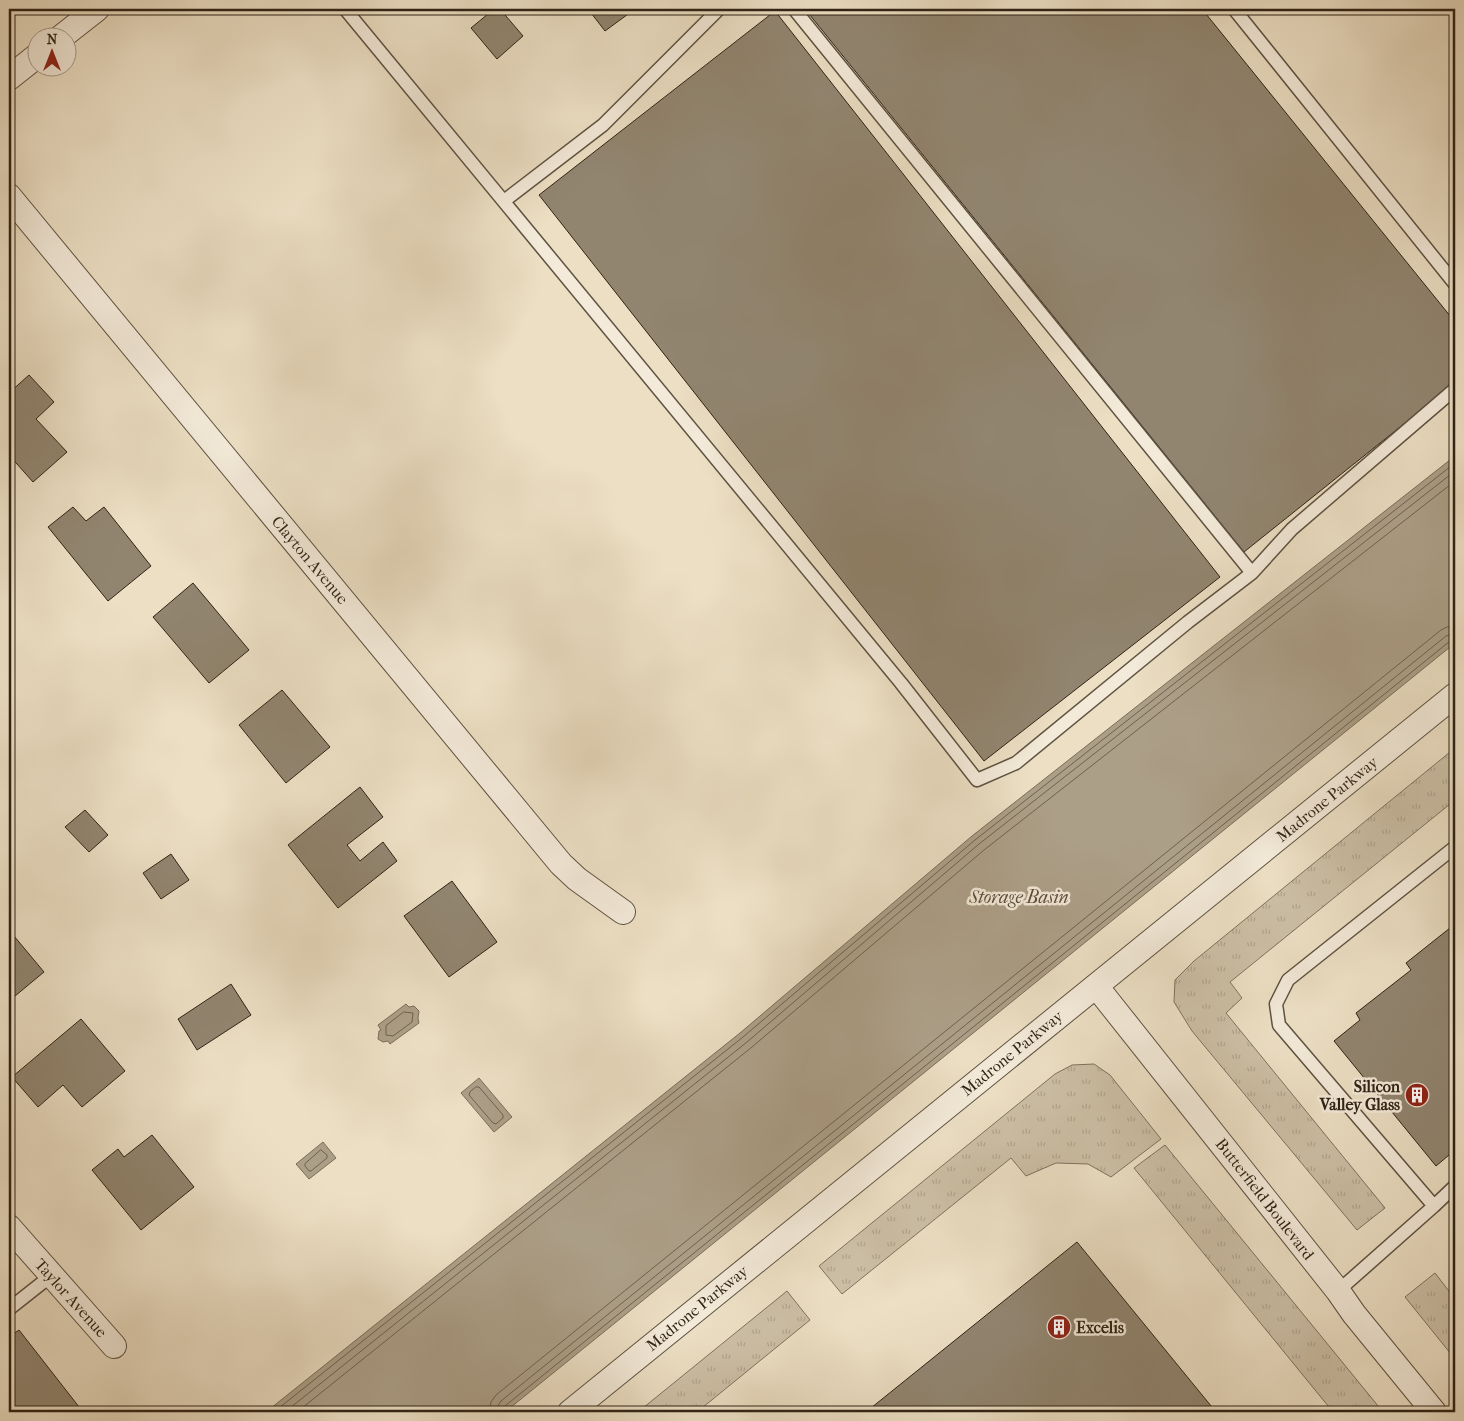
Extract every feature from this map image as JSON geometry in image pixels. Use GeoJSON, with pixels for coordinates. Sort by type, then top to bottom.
{"type":"FeatureCollection","features":[{"type":"Feature","properties":{"kind":"street"},"geometry":{"type":"LineString","coordinates":[[73,28],[97,9]]}},
{"type":"Feature","properties":{"kind":"street"},"geometry":{"type":"LineString","coordinates":[[9,78],[28,63]]}},
{"type":"Feature","properties":{"kind":"street","name":"Clayton Avenue"},"geometry":{"type":"LineString","coordinates":[[9,196],[561,864],[577,879],[623,912]]}},
{"type":"Feature","properties":{"kind":"street","name":"Madrone Parkway"},"geometry":{"type":"LineString","coordinates":[[570,1412],[1455,695]]}},
{"type":"Feature","properties":{"kind":"street","name":"Butterfield Boulevard"},"geometry":{"type":"LineString","coordinates":[[1096,986],[1338,1291],[1354,1314],[1434,1412]]}},
{"type":"Feature","properties":{"kind":"street","name":"Taylor Avenue"},"geometry":{"type":"LineString","coordinates":[[9,1227],[114,1346]]}},
{"type":"Feature","properties":{"kind":"lane"},"geometry":{"type":"LineString","coordinates":[[345,9],[901,683],[977,780],[1016,763],[1188,622],[1252,573],[1292,529],[1455,389]]}},
{"type":"Feature","properties":{"kind":"lane"},"geometry":{"type":"LineString","coordinates":[[504,202],[603,125],[719,9]]}},
{"type":"Feature","properties":{"kind":"lane"},"geometry":{"type":"LineString","coordinates":[[794,9],[1252,573]]}},
{"type":"Feature","properties":{"kind":"lane"},"geometry":{"type":"LineString","coordinates":[[1234,9],[1455,284]]}},
{"type":"Feature","properties":{"kind":"lane"},"geometry":{"type":"LineString","coordinates":[[1434,1206],[1279,1025],[1276,1004],[1288,980],[1455,847]]}},
{"type":"Feature","properties":{"kind":"lane"},"geometry":{"type":"LineString","coordinates":[[1338,1291],[1455,1186]]}},
{"type":"Feature","properties":{"kind":"lane"},"geometry":{"type":"LineString","coordinates":[[9,1309],[52,1275]]}},
{"type":"Feature","properties":{"kind":"green space"},"geometry":{"type":"Polygon","coordinates":[[[1455,748],[1455,800],[1230,982],[1242,998],[1226,1013],[1385,1208],[1357,1230],[1192,1031],[1174,1002],[1175,980],[1194,961],[1455,748]]]}},
{"type":"Feature","properties":{"kind":"green space"},"geometry":{"type":"Polygon","coordinates":[[[1094,1064],[1110,1075],[1161,1139],[1111,1177],[1088,1164],[1056,1163],[1026,1176],[1011,1158],[842,1294],[819,1266],[1055,1074],[1072,1065],[1094,1064]]]}},
{"type":"Feature","properties":{"kind":"green space"},"geometry":{"type":"Polygon","coordinates":[[[1165,1145],[1383,1412],[1333,1412],[1134,1168],[1165,1145]]]}},
{"type":"Feature","properties":{"kind":"green space"},"geometry":{"type":"Polygon","coordinates":[[[1435,1273],[1455,1299],[1455,1359],[1405,1297],[1435,1273]]]}},
{"type":"Feature","properties":{"kind":"green space"},"geometry":{"type":"Polygon","coordinates":[[[787,1291],[810,1320],[697,1412],[638,1412],[787,1291]]]}},
{"type":"Feature","properties":{"kind":"water","name":"Storage Basin"},"geometry":{"type":"Polygon","coordinates":[[[1455,456],[1455,643],[505,1412],[266,1412],[740,1033],[972,836],[1455,456]]]}},
{"type":"Feature","properties":{"kind":"water"},"geometry":{"type":"Polygon","coordinates":[[[406,1004],[409,1007],[414,1006],[419,1011],[419,1023],[390,1044],[388,1041],[383,1042],[378,1039],[379,1031],[381,1030],[378,1025],[406,1004]]]}},
{"type":"Feature","properties":{"kind":"water"},"geometry":{"type":"Polygon","coordinates":[[[479,1078],[512,1117],[494,1132],[461,1093],[479,1078]]]}},
{"type":"Feature","properties":{"kind":"water"},"geometry":{"type":"Polygon","coordinates":[[[323,1142],[336,1158],[309,1179],[296,1164],[323,1142]]]}},
{"type":"Feature","properties":{"kind":"building"},"geometry":{"type":"Polygon","coordinates":[[[494,9],[500,9],[523,36],[497,59],[471,28],[494,9]]]}},
{"type":"Feature","properties":{"kind":"building"},"geometry":{"type":"Polygon","coordinates":[[[588,9],[635,9],[605,31],[588,9]]]}},
{"type":"Feature","properties":{"kind":"building"},"geometry":{"type":"Polygon","coordinates":[[[805,9],[1202,9],[1455,322],[1455,383],[1244,552],[805,9]]]}},
{"type":"Feature","properties":{"kind":"building"},"geometry":{"type":"Polygon","coordinates":[[[775,11],[1220,577],[984,761],[539,195],[775,11]]]}},
{"type":"Feature","properties":{"kind":"building"},"geometry":{"type":"Polygon","coordinates":[[[29,375],[54,402],[36,419],[67,452],[33,482],[9,455],[9,393],[29,375]]]}},
{"type":"Feature","properties":{"kind":"building"},"geometry":{"type":"Polygon","coordinates":[[[73,507],[86,521],[104,507],[151,566],[108,601],[48,527],[73,507]]]}},
{"type":"Feature","properties":{"kind":"building"},"geometry":{"type":"Polygon","coordinates":[[[193,583],[249,650],[209,683],[153,617],[193,583]]]}},
{"type":"Feature","properties":{"kind":"building"},"geometry":{"type":"Polygon","coordinates":[[[282,690],[330,747],[286,783],[239,725],[282,690]]]}},
{"type":"Feature","properties":{"kind":"building"},"geometry":{"type":"Polygon","coordinates":[[[360,787],[383,817],[347,845],[360,861],[383,842],[397,861],[338,908],[288,845],[360,787]]]}},
{"type":"Feature","properties":{"kind":"building"},"geometry":{"type":"Polygon","coordinates":[[[85,810],[108,835],[89,852],[65,827],[85,810]]]}},
{"type":"Feature","properties":{"kind":"building"},"geometry":{"type":"Polygon","coordinates":[[[171,854],[189,880],[161,899],[143,873],[171,854]]]}},
{"type":"Feature","properties":{"kind":"building"},"geometry":{"type":"Polygon","coordinates":[[[452,881],[497,942],[449,977],[404,916],[452,881]]]}},
{"type":"Feature","properties":{"kind":"building","name":"Silicon Valley Glass"},"geometry":{"type":"Polygon","coordinates":[[[1455,924],[1455,1150],[1436,1166],[1334,1041],[1360,1020],[1356,1013],[1411,970],[1406,963],[1455,924]]]}},
{"type":"Feature","properties":{"kind":"building"},"geometry":{"type":"Polygon","coordinates":[[[9,930],[44,972],[9,1001],[9,930]]]}},
{"type":"Feature","properties":{"kind":"building"},"geometry":{"type":"Polygon","coordinates":[[[231,984],[251,1015],[197,1050],[178,1019],[231,984]]]}},
{"type":"Feature","properties":{"kind":"building"},"geometry":{"type":"Polygon","coordinates":[[[81,1019],[125,1071],[82,1107],[63,1085],[38,1107],[12,1077],[81,1019]]]}},
{"type":"Feature","properties":{"kind":"building"},"geometry":{"type":"Polygon","coordinates":[[[152,1135],[194,1187],[141,1230],[92,1170],[118,1149],[124,1157],[152,1135]]]}},
{"type":"Feature","properties":{"kind":"building","name":"Excelis"},"geometry":{"type":"Polygon","coordinates":[[[1077,1242],[1216,1412],[866,1412],[1077,1242]]]}},
{"type":"Feature","properties":{"kind":"building"},"geometry":{"type":"Polygon","coordinates":[[[19,1330],[83,1412],[9,1412],[9,1337],[19,1330]]]}},
{"type":"Feature","properties":{"kind":"place","name":"Silicon Valley Glass"},"geometry":{"type":"Point","coordinates":[1417,1095]}},
{"type":"Feature","properties":{"kind":"place","name":"Excelis"},"geometry":{"type":"Point","coordinates":[1059,1327]}}]}
